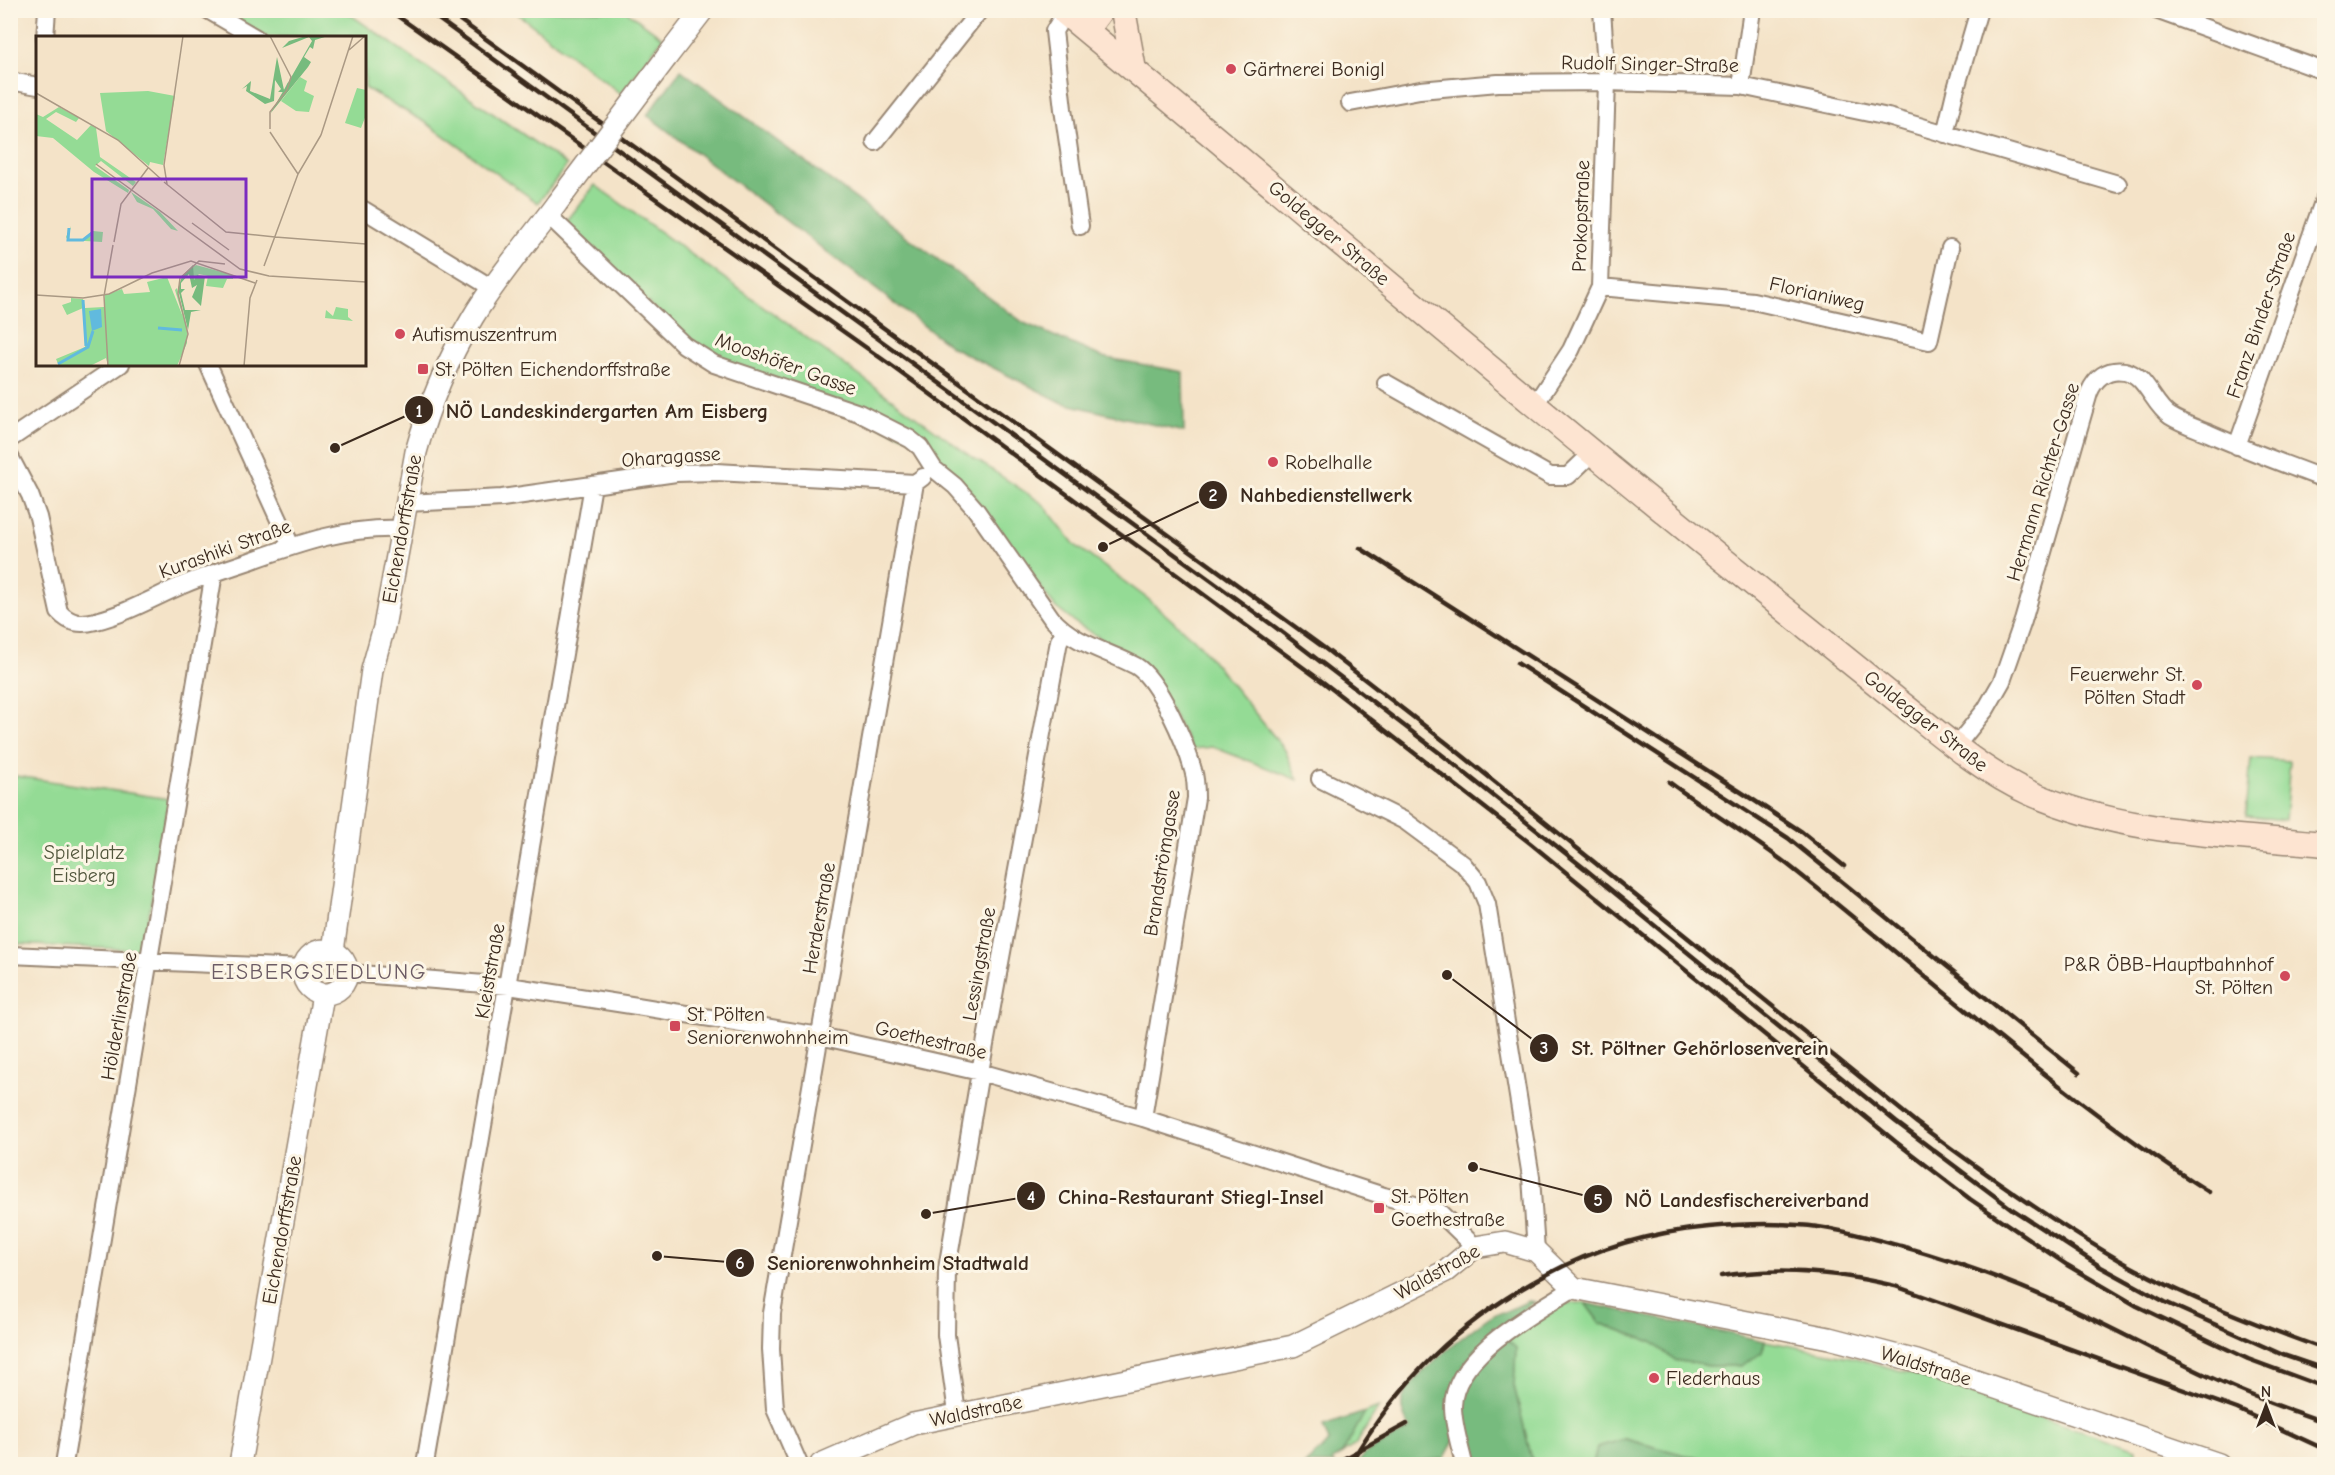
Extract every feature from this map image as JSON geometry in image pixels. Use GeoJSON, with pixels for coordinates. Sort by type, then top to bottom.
{"type":"FeatureCollection","features":[{"type":"Feature","properties":{"kind":"main road"},"geometry":{"type":"LineString","coordinates":[[1086,30],[1101,10]]}},
{"type":"Feature","properties":{"kind":"main road"},"geometry":{"type":"LineString","coordinates":[[1124,10],[1134,70]]}},
{"type":"Feature","properties":{"kind":"main road","name":"Goldegger Straße"},"geometry":{"type":"LineString","coordinates":[[1065,11],[1592,454],[1956,746],[1997,775],[2028,792],[2064,806],[2115,821],[2185,832],[2325,844]]}},
{"type":"Feature","properties":{"kind":"street"},"geometry":{"type":"LineString","coordinates":[[45,36],[47,10]]}},
{"type":"Feature","properties":{"kind":"street"},"geometry":{"type":"LineString","coordinates":[[208,10],[253,36]]}},
{"type":"Feature","properties":{"kind":"street","name":"Eichendorffstraße"},"geometry":{"type":"LineString","coordinates":[[333,951],[372,670],[384,627],[416,452],[432,400],[457,345],[492,288],[703,10]]}},
{"type":"Feature","properties":{"kind":"street"},"geometry":{"type":"LineString","coordinates":[[875,142],[980,10]]}},
{"type":"Feature","properties":{"kind":"street","name":"Prokopstraße"},"geometry":{"type":"LineString","coordinates":[[1534,406],[1571,350],[1600,287],[1606,82],[1602,10]]}},
{"type":"Feature","properties":{"kind":"street"},"geometry":{"type":"LineString","coordinates":[[1741,86],[1752,10]]}},
{"type":"Feature","properties":{"kind":"street"},"geometry":{"type":"LineString","coordinates":[[1945,134],[1957,82],[1979,10]]}},
{"type":"Feature","properties":{"kind":"street"},"geometry":{"type":"LineString","coordinates":[[2156,10],[2325,71]]}},
{"type":"Feature","properties":{"kind":"street","name":"Goldegger Straße"},"geometry":{"type":"LineString","coordinates":[[1065,11],[1054,31],[1080,226]]}},
{"type":"Feature","properties":{"kind":"street"},"geometry":{"type":"LineString","coordinates":[[10,81],[36,86]]}},
{"type":"Feature","properties":{"kind":"street","name":"Rudolf Singer-Straße"},"geometry":{"type":"LineString","coordinates":[[1350,103],[1420,90],[1498,83],[1606,82],[1741,86],[1838,105],[2118,184]]}},
{"type":"Feature","properties":{"kind":"street","name":"Franz Binder-Straße"},"geometry":{"type":"LineString","coordinates":[[2237,446],[2319,229],[2325,199]]}},
{"type":"Feature","properties":{"kind":"street","name":"Mooshöfer Gasse"},"geometry":{"type":"LineString","coordinates":[[552,209],[684,345],[714,364],[859,413],[910,439],[920,447],[934,469]]}},
{"type":"Feature","properties":{"kind":"street"},"geometry":{"type":"LineString","coordinates":[[366,211],[492,288]]}},
{"type":"Feature","properties":{"kind":"street","name":"Florianiweg"},"geometry":{"type":"LineString","coordinates":[[1600,287],[1753,301],[1929,341],[1950,248]]}},
{"type":"Feature","properties":{"kind":"street"},"geometry":{"type":"LineString","coordinates":[[10,439],[118,366]]}},
{"type":"Feature","properties":{"kind":"street"},"geometry":{"type":"LineString","coordinates":[[208,366],[291,546]]}},
{"type":"Feature","properties":{"kind":"street","name":"Hermann Richter-Gasse"},"geometry":{"type":"LineString","coordinates":[[1956,746],[1986,709],[2002,681],[2023,621],[2048,529],[2093,382],[2106,373],[2116,371],[2131,373],[2140,380],[2168,415],[2237,446],[2325,479]]}},
{"type":"Feature","properties":{"kind":"street"},"geometry":{"type":"LineString","coordinates":[[1386,383],[1550,476],[1568,476],[1592,454]]}},
{"type":"Feature","properties":{"kind":"street","name":"Kurashiki Straße"},"geometry":{"type":"LineString","coordinates":[[10,457],[30,495],[38,517],[59,612],[67,621],[77,623],[94,622],[117,615],[214,573],[291,546],[350,531],[377,527],[402,529]]}},
{"type":"Feature","properties":{"kind":"street"},"geometry":{"type":"LineString","coordinates":[[915,483],[934,469]]}},
{"type":"Feature","properties":{"kind":"street","name":"Brandströmgasse"},"geometry":{"type":"LineString","coordinates":[[934,469],[955,486],[976,510],[1052,619],[1064,632],[1138,667],[1154,683],[1163,698],[1189,760],[1196,782],[1196,798],[1143,1118]]}},
{"type":"Feature","properties":{"kind":"street","name":"Oharagasse"},"geometry":{"type":"LineString","coordinates":[[407,503],[502,498],[676,473],[716,472],[915,483]]}},
{"type":"Feature","properties":{"kind":"street","name":"Herderstraße"},"geometry":{"type":"LineString","coordinates":[[799,1464],[775,1409],[771,1348],[772,1313],[915,483]]}},
{"type":"Feature","properties":{"kind":"street","name":"Kleiststraße"},"geometry":{"type":"LineString","coordinates":[[425,1464],[509,986],[593,485]]}},
{"type":"Feature","properties":{"kind":"street","name":"Hölderlinstraße"},"geometry":{"type":"LineString","coordinates":[[64,1464],[214,573]]}},
{"type":"Feature","properties":{"kind":"street","name":"Lessingstraße"},"geometry":{"type":"LineString","coordinates":[[957,1413],[946,1335],[947,1269],[980,1072],[1059,641],[1064,632]]}},
{"type":"Feature","properties":{"kind":"street"},"geometry":{"type":"LineString","coordinates":[[1320,779],[1405,821],[1462,864],[1478,882],[1487,904],[1531,1177],[1536,1251]]}},
{"type":"Feature","properties":{"kind":"street"},"geometry":{"type":"LineString","coordinates":[[333,951],[344,960],[348,973],[344,984],[340,989],[323,995],[317,994],[308,987],[303,976],[303,968],[307,959],[316,952],[333,951]]}},
{"type":"Feature","properties":{"kind":"street"},"geometry":{"type":"LineString","coordinates":[[10,955],[303,968]]}},
{"type":"Feature","properties":{"kind":"street","name":"Goethestraße"},"geometry":{"type":"LineString","coordinates":[[348,973],[509,986],[820,1036],[980,1072],[1143,1118],[1373,1193],[1439,1212],[1475,1247]]}},
{"type":"Feature","properties":{"kind":"street","name":"Eichendorffstraße"},"geometry":{"type":"LineString","coordinates":[[240,1464],[323,995]]}},
{"type":"Feature","properties":{"kind":"street","name":"Waldstraße"},"geometry":{"type":"LineString","coordinates":[[821,1464],[913,1424],[957,1413],[1293,1346],[1446,1271],[1475,1247],[1505,1242],[1536,1251],[1574,1288],[1829,1338],[1917,1361],[2219,1464]]}},
{"type":"Feature","properties":{"kind":"street"},"geometry":{"type":"LineString","coordinates":[[1464,1464],[1453,1406],[1458,1381],[1465,1369],[1510,1329],[1574,1288]]}},
{"type":"Feature","properties":{"kind":"green space"},"geometry":{"type":"Polygon","coordinates":[[[218,11],[345,11],[567,165],[538,203],[425,122],[366,89],[366,36],[265,36],[218,11]]]}},
{"type":"Feature","properties":{"kind":"green space"},"geometry":{"type":"Polygon","coordinates":[[[514,11],[626,11],[663,38],[621,94],[514,11]]]}},
{"type":"Feature","properties":{"kind":"green space"},"geometry":{"type":"Polygon","coordinates":[[[681,70],[1024,323],[1102,357],[1183,372],[1184,432],[1063,403],[952,347],[647,115],[681,70]]]}},
{"type":"Feature","properties":{"kind":"green space"},"geometry":{"type":"Polygon","coordinates":[[[595,185],[968,454],[1043,504],[1075,545],[1148,599],[1199,644],[1285,750],[1298,780],[1213,747],[1192,749],[1147,667],[1074,622],[1055,607],[959,477],[925,444],[715,361],[684,338],[566,222],[595,185]]]}},
{"type":"Feature","properties":{"kind":"green space"},"geometry":{"type":"Polygon","coordinates":[[[2251,758],[2290,761],[2285,820],[2246,816],[2251,758]]]}},
{"type":"Feature","properties":{"kind":"green space","name":"Spielplatz Eisberg"},"geometry":{"type":"Polygon","coordinates":[[[16,776],[169,799],[143,950],[11,944],[10,783],[16,776]]]}},
{"type":"Feature","properties":{"kind":"green space"},"geometry":{"type":"Polygon","coordinates":[[[1529,1301],[1535,1302],[1521,1311],[1463,1366],[1455,1439],[1444,1459],[1417,1461],[1412,1464],[1357,1464],[1366,1453],[1410,1429],[1402,1410],[1403,1398],[1408,1389],[1430,1365],[1495,1313],[1504,1312],[1529,1301]]]}},
{"type":"Feature","properties":{"kind":"green space"},"geometry":{"type":"Polygon","coordinates":[[[1568,1303],[1585,1303],[1600,1323],[1652,1342],[1674,1360],[1709,1366],[1741,1366],[1762,1352],[1765,1341],[1856,1358],[1909,1373],[2137,1449],[2136,1464],[1719,1464],[1625,1439],[1597,1447],[1593,1464],[1533,1464],[1514,1386],[1516,1348],[1507,1340],[1552,1309],[1568,1303]]]}},
{"type":"Feature","properties":{"kind":"green space"},"geometry":{"type":"Polygon","coordinates":[[[1585,1303],[1765,1341],[1762,1352],[1741,1366],[1709,1366],[1674,1360],[1652,1342],[1600,1323],[1585,1303]]]}},
{"type":"Feature","properties":{"kind":"green space"},"geometry":{"type":"Polygon","coordinates":[[[1507,1340],[1516,1348],[1514,1386],[1533,1464],[1470,1464],[1460,1418],[1464,1384],[1476,1365],[1507,1340]]]}},
{"type":"Feature","properties":{"kind":"green space"},"geometry":{"type":"Polygon","coordinates":[[[1379,1407],[1357,1443],[1342,1454],[1365,1412],[1379,1407]]]}},
{"type":"Feature","properties":{"kind":"green space"},"geometry":{"type":"Polygon","coordinates":[[[1365,1412],[1342,1454],[1332,1460],[1334,1464],[1305,1464],[1329,1442],[1323,1426],[1365,1412]]]}},
{"type":"Feature","properties":{"kind":"green space"},"geometry":{"type":"Polygon","coordinates":[[[1625,1439],[1718,1464],[1593,1464],[1597,1447],[1625,1439]]]}},
{"type":"Feature","properties":{"kind":"railway"},"geometry":{"type":"LineString","coordinates":[[389,10],[892,366],[1323,682],[1530,843],[1896,1142],[1970,1199],[2067,1265],[2137,1306],[2248,1359],[2324,1387]]}},
{"type":"Feature","properties":{"kind":"railway"},"geometry":{"type":"LineString","coordinates":[[426,10],[1275,627],[1441,754],[1896,1122],[2012,1209],[2101,1267],[2165,1302],[2283,1355],[2324,1369]]}},
{"type":"Feature","properties":{"kind":"railway"},"geometry":{"type":"LineString","coordinates":[[446,10],[1323,647],[1448,744],[1917,1123],[1994,1179],[2073,1232],[2128,1265],[2225,1311],[2324,1349]]}},
{"type":"Feature","properties":{"kind":"railway"},"geometry":{"type":"LineString","coordinates":[[1360,548],[1755,801],[1802,832],[1844,866]]}},
{"type":"Feature","properties":{"kind":"railway"},"geometry":{"type":"LineString","coordinates":[[1517,663],[1788,838],[2079,1073]]}},
{"type":"Feature","properties":{"kind":"railway"},"geometry":{"type":"LineString","coordinates":[[1669,782],[1777,857],[2048,1077],[2154,1156],[2209,1192]]}},
{"type":"Feature","properties":{"kind":"railway"},"geometry":{"type":"LineString","coordinates":[[1350,1464],[1389,1406],[1434,1355],[1486,1312],[1515,1293],[1565,1265],[1625,1243],[1688,1229],[1742,1225],[1798,1225],[1837,1230],[1901,1246],[1964,1266],[2047,1298],[2241,1391],[2324,1422]]}},
{"type":"Feature","properties":{"kind":"railway"},"geometry":{"type":"LineString","coordinates":[[1721,1276],[1743,1273],[1808,1272],[1852,1277],[1895,1286],[2237,1409],[2324,1449]]}},
{"type":"Feature","properties":{"kind":"railway"},"geometry":{"type":"LineString","coordinates":[[1334,1464],[1407,1424]]}},
{"type":"Feature","properties":{"kind":"place","name":"Gärtnerei Bonigl"},"geometry":{"type":"Point","coordinates":[1231,69]}},
{"type":"Feature","properties":{"kind":"place","name":"Autismuszentrum"},"geometry":{"type":"Point","coordinates":[400,334]}},
{"type":"Feature","properties":{"kind":"place","name":"St. Pölten Eichendorffstraße"},"geometry":{"type":"Point","coordinates":[423,369]}},
{"type":"Feature","properties":{"kind":"place","name":"NÖ Landeskindergarten Am Eisberg"},"geometry":{"type":"Point","coordinates":[335,448]}},
{"type":"Feature","properties":{"kind":"place","name":"Robelhalle"},"geometry":{"type":"Point","coordinates":[1273,462]}},
{"type":"Feature","properties":{"kind":"place","name":"Nahbedienstellwerk"},"geometry":{"type":"Point","coordinates":[1103,547]}},
{"type":"Feature","properties":{"kind":"place","name":"Feuerwehr St. Pölten Stadt"},"geometry":{"type":"Point","coordinates":[2197,685]}},
{"type":"Feature","properties":{"kind":"place","name":"St. Pöltner Gehörlosenverein"},"geometry":{"type":"Point","coordinates":[1447,975]}},
{"type":"Feature","properties":{"kind":"place","name":"P&R ÖBB-Hauptbahnhof St. Pölten"},"geometry":{"type":"Point","coordinates":[2285,976]}},
{"type":"Feature","properties":{"kind":"place","name":"St. Pölten Seniorenwohnheim"},"geometry":{"type":"Point","coordinates":[675,1026]}},
{"type":"Feature","properties":{"kind":"place","name":"NÖ Landesfischereiverband"},"geometry":{"type":"Point","coordinates":[1473,1167]}},
{"type":"Feature","properties":{"kind":"place","name":"St. Pölten Goethestraße"},"geometry":{"type":"Point","coordinates":[1379,1208]}},
{"type":"Feature","properties":{"kind":"place","name":"China-Restaurant Stiegl-Insel"},"geometry":{"type":"Point","coordinates":[926,1214]}},
{"type":"Feature","properties":{"kind":"place","name":"Seniorenwohnheim Stadtwald"},"geometry":{"type":"Point","coordinates":[657,1256]}},
{"type":"Feature","properties":{"kind":"place","name":"Flederhaus"},"geometry":{"type":"Point","coordinates":[1654,1378]}},
{"type":"Feature","properties":{"kind":"district","name":"EISBERGSIEDLUNG"},"geometry":{"type":"Point","coordinates":[319,972]}}]}
